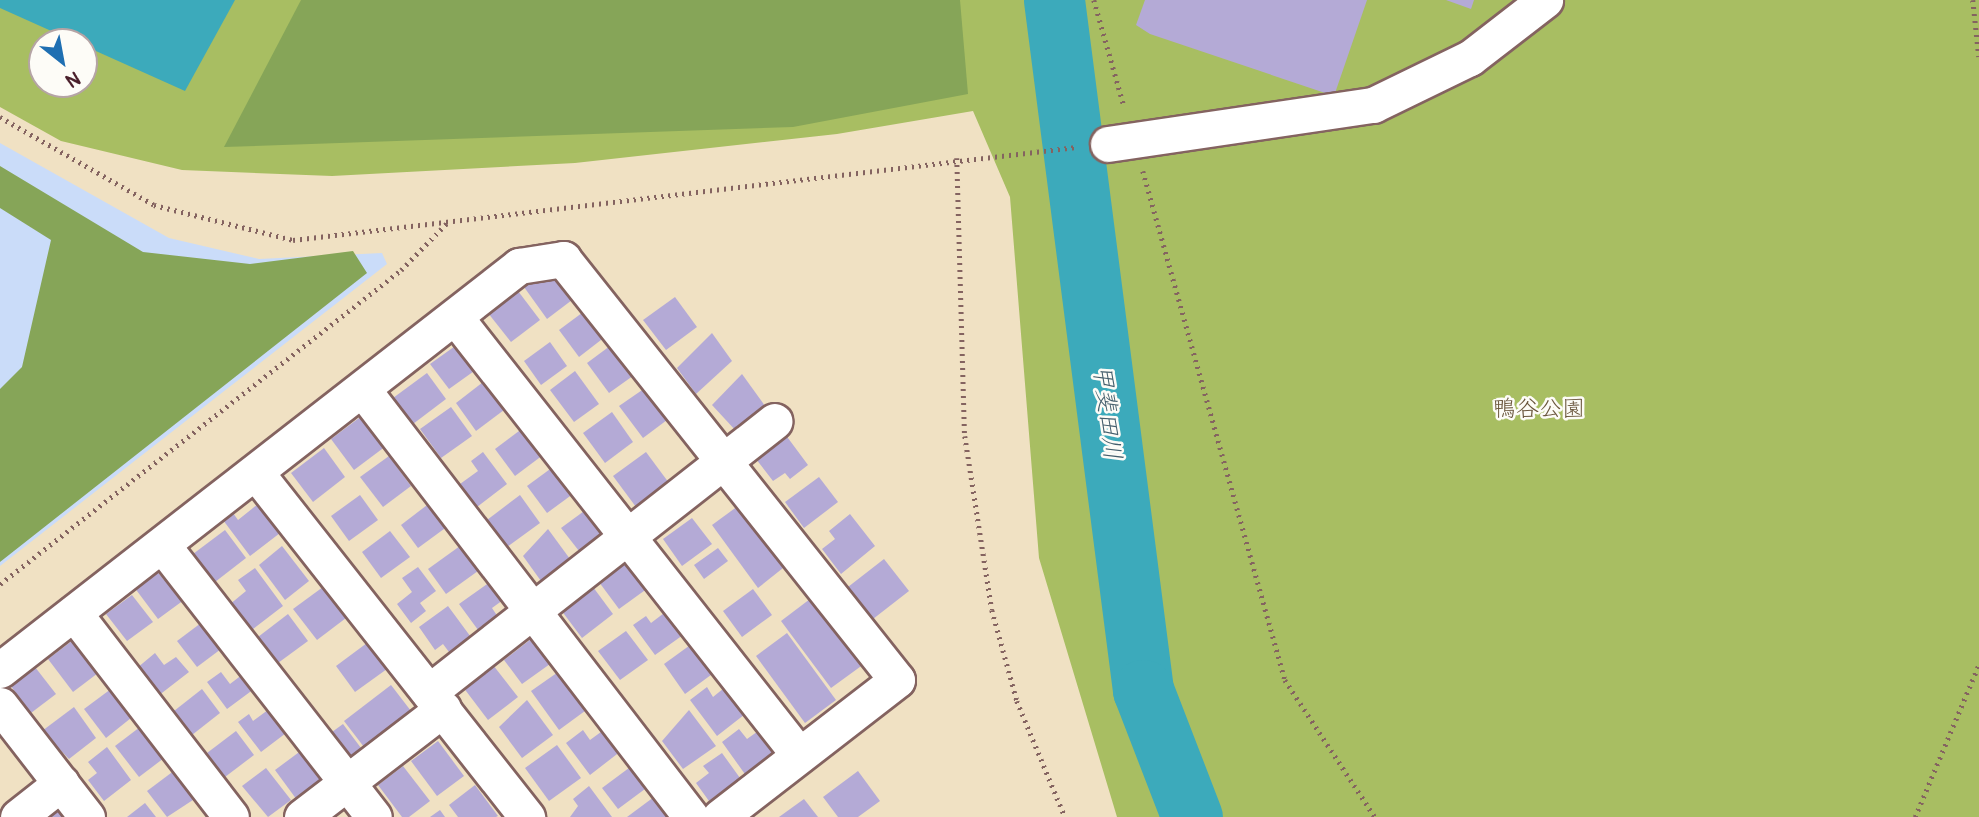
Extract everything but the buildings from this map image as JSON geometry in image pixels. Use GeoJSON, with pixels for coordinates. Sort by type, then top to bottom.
{"type":"FeatureCollection","features":[{"type":"Feature","properties":{"kind":"street"},"geometry":{"type":"LineString","coordinates":[[1122,143],[1373,105],[1470,58],[1534,15],[1545,0]]}},
{"type":"Feature","properties":{"kind":"street"},"geometry":{"type":"LineString","coordinates":[[0,670],[257,474],[519,266],[563,259],[897,680],[720,817]]}},
{"type":"Feature","properties":{"kind":"street"},"geometry":{"type":"LineString","coordinates":[[455,317],[629,534],[799,755]]}},
{"type":"Feature","properties":{"kind":"street"},"geometry":{"type":"LineString","coordinates":[[363,390],[691,817]]}},
{"type":"Feature","properties":{"kind":"street"},"geometry":{"type":"LineString","coordinates":[[302,817],[347,783],[534,610],[774,421]]}},
{"type":"Feature","properties":{"kind":"street"},"geometry":{"type":"LineString","coordinates":[[257,474],[527,817]]}},
{"type":"Feature","properties":{"kind":"street"},"geometry":{"type":"LineString","coordinates":[[163,546],[374,817]]}},
{"type":"Feature","properties":{"kind":"street"},"geometry":{"type":"LineString","coordinates":[[74,613],[231,817]]}},
{"type":"Feature","properties":{"kind":"street"},"geometry":{"type":"LineString","coordinates":[[0,705],[87,817]]}},
{"type":"Feature","properties":{"kind":"street"},"geometry":{"type":"LineString","coordinates":[[18,817],[61,783]]}},
{"type":"Feature","properties":{"kind":"path"},"geometry":{"type":"LineString","coordinates":[[1094,0],[1122,143],[1286,680],[1375,817]]}},
{"type":"Feature","properties":{"kind":"path"},"geometry":{"type":"LineString","coordinates":[[1973,0],[1979,57]]}},
{"type":"Feature","properties":{"kind":"path"},"geometry":{"type":"LineString","coordinates":[[0,117],[154,205],[293,240],[998,153],[1122,143]]}},
{"type":"Feature","properties":{"kind":"path"},"geometry":{"type":"LineString","coordinates":[[957,158],[965,436],[992,610],[1017,701],[1065,817]]}},
{"type":"Feature","properties":{"kind":"path"},"geometry":{"type":"LineString","coordinates":[[0,584],[401,270],[449,222]]}},
{"type":"Feature","properties":{"kind":"path"},"geometry":{"type":"LineString","coordinates":[[1915,817],[1979,664]]}},
{"type":"Feature","properties":{"kind":"shaded area"},"geometry":{"type":"Polygon","coordinates":[[[0,143],[169,238],[259,259],[382,253],[387,264],[0,566],[0,143]]]}},
{"type":"Feature","properties":{"kind":"green space","name":"鴨谷公園"},"geometry":{"type":"Polygon","coordinates":[[[0,0],[1979,0],[1979,817],[1117,817],[1039,558],[1010,197],[973,111],[837,134],[575,163],[332,176],[182,170],[61,141],[0,107],[0,0]]]}},
{"type":"Feature","properties":{"kind":"green space"},"geometry":{"type":"Polygon","coordinates":[[[301,0],[960,0],[968,94],[793,127],[224,147],[301,0]]]}},
{"type":"Feature","properties":{"kind":"green space"},"geometry":{"type":"Polygon","coordinates":[[[0,166],[143,252],[250,264],[353,251],[367,273],[0,562],[0,389],[22,367],[51,240],[0,208],[0,166]]]}},
{"type":"Feature","properties":{"kind":"water"},"geometry":{"type":"Polygon","coordinates":[[[0,0],[235,0],[185,91],[98,52],[98,28],[45,28],[0,8],[0,0]]]}},
{"type":"Feature","properties":{"kind":"waterway","name":"甲斐田川"},"geometry":{"type":"LineString","coordinates":[[1054,0],[1143,690],[1192,817]]}}]}
